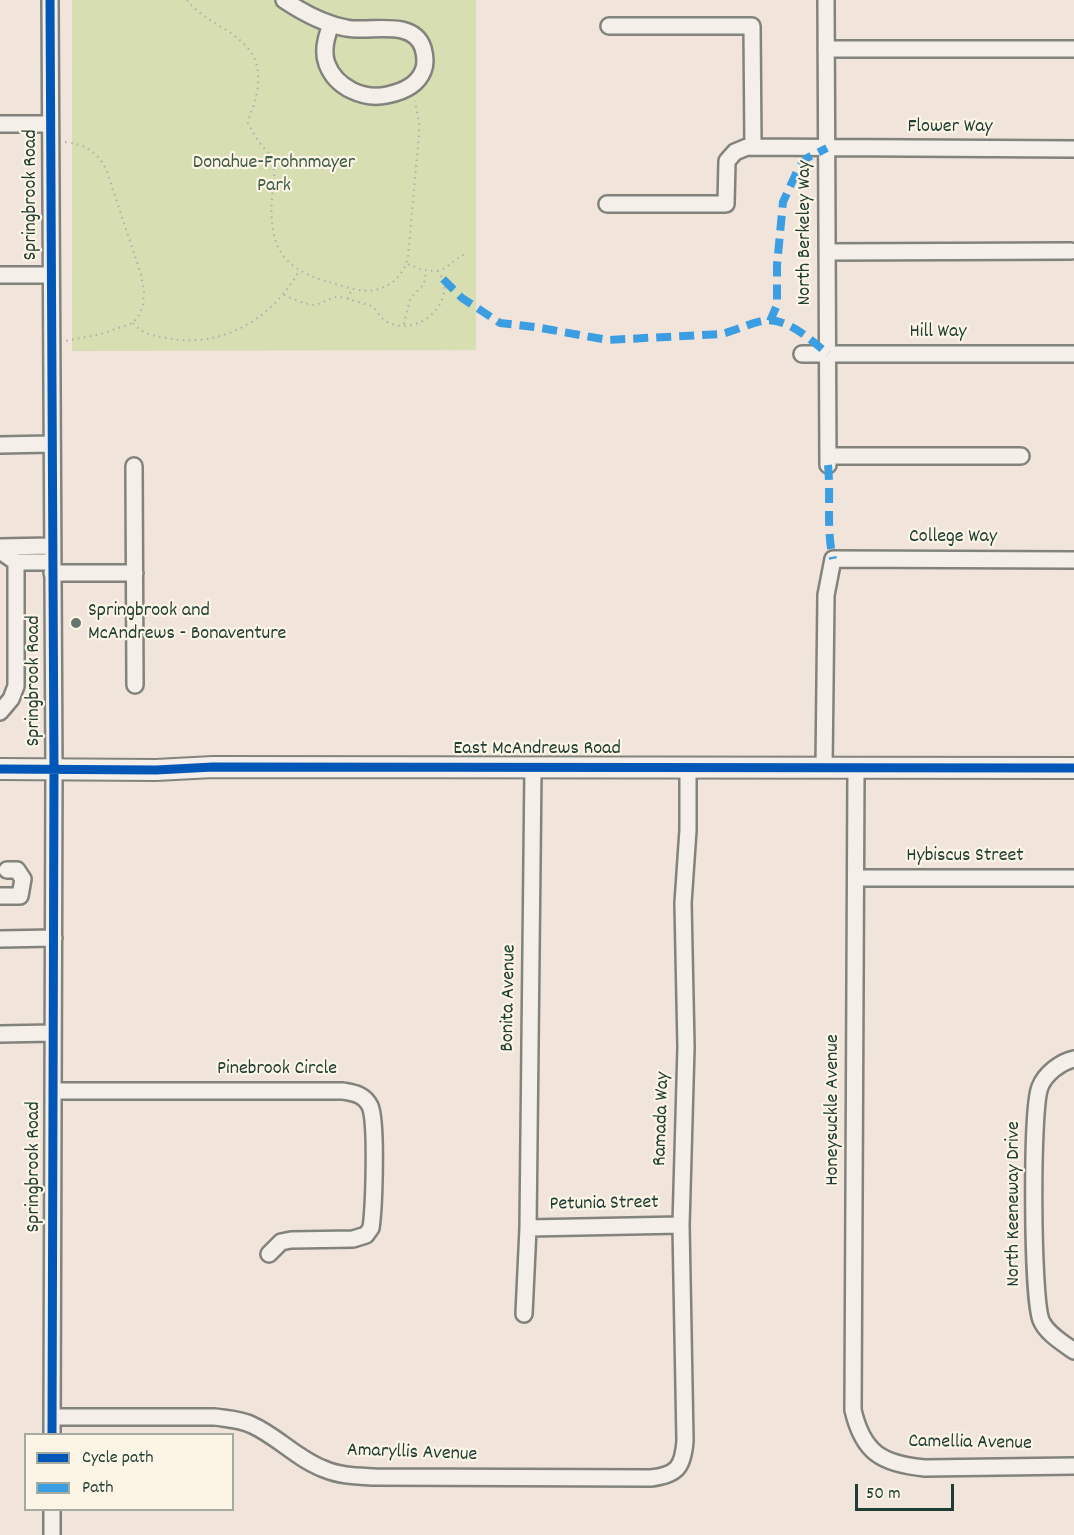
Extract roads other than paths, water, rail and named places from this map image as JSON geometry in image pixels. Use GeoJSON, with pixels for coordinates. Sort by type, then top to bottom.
{"type":"FeatureCollection","features":[{"type":"Feature","properties":{"kind":"main road","name":"East McAndrews Road"},"geometry":{"type":"LineString","coordinates":[[0,769],[1074,768]]}},
{"type":"Feature","properties":{"kind":"street","name":"Springbrook Road"},"geometry":{"type":"LineString","coordinates":[[50,0],[54,769],[52,1433]]}},
{"type":"Feature","properties":{"kind":"street"},"geometry":{"type":"LineString","coordinates":[[284,0],[331,25],[348,29],[398,28],[411,33],[421,43],[425,55],[424,68],[418,80],[408,88],[376,97],[360,94],[346,87],[327,65],[326,38],[331,25]]}},
{"type":"Feature","properties":{"kind":"street","name":"North Berkeley Way"},"geometry":{"type":"LineString","coordinates":[[826,0],[828,461],[1021,456]]}},
{"type":"Feature","properties":{"kind":"street"},"geometry":{"type":"LineString","coordinates":[[607,204],[726,204],[727,161],[740,148],[753,147],[752,26],[609,26]]}},
{"type":"Feature","properties":{"kind":"street"},"geometry":{"type":"LineString","coordinates":[[826,49],[1074,50]]}},
{"type":"Feature","properties":{"kind":"street"},"geometry":{"type":"LineString","coordinates":[[0,124],[50,124]]}},
{"type":"Feature","properties":{"kind":"street","name":"Flower Way"},"geometry":{"type":"LineString","coordinates":[[753,147],[1074,149]]}},
{"type":"Feature","properties":{"kind":"street"},"geometry":{"type":"LineString","coordinates":[[827,252],[1071,251]]}},
{"type":"Feature","properties":{"kind":"street"},"geometry":{"type":"LineString","coordinates":[[0,275],[50,274]]}},
{"type":"Feature","properties":{"kind":"street","name":"Hill Way"},"geometry":{"type":"LineString","coordinates":[[802,354],[1074,354]]}},
{"type":"Feature","properties":{"kind":"street"},"geometry":{"type":"LineString","coordinates":[[0,445],[51,444]]}},
{"type":"Feature","properties":{"kind":"street"},"geometry":{"type":"LineString","coordinates":[[134,466],[135,685]]}},
{"type":"Feature","properties":{"kind":"street"},"geometry":{"type":"LineString","coordinates":[[0,549],[16,562],[52,561]]}},
{"type":"Feature","properties":{"kind":"street"},"geometry":{"type":"LineString","coordinates":[[0,549],[52,561],[135,573]]}},
{"type":"Feature","properties":{"kind":"street","name":"College Way"},"geometry":{"type":"LineString","coordinates":[[824,768],[826,595],[833,559],[1074,560]]}},
{"type":"Feature","properties":{"kind":"street"},"geometry":{"type":"LineString","coordinates":[[0,712],[11,699],[16,686],[16,562]]}},
{"type":"Feature","properties":{"kind":"street","name":"Bonita Avenue"},"geometry":{"type":"LineString","coordinates":[[524,1314],[528,1228],[533,768]]}},
{"type":"Feature","properties":{"kind":"street","name":"Ramada Way"},"geometry":{"type":"LineString","coordinates":[[677,1470],[682,1460],[685,1441],[681,1225],[686,1047],[683,903],[688,830],[688,768]]}},
{"type":"Feature","properties":{"kind":"street","name":"Honeysuckle Avenue"},"geometry":{"type":"LineString","coordinates":[[856,768],[853,1410],[857,1426],[870,1448]]}},
{"type":"Feature","properties":{"kind":"street"},"geometry":{"type":"LineString","coordinates":[[0,896],[20,896],[22,879],[16,870],[7,870]]}},
{"type":"Feature","properties":{"kind":"street","name":"Hybiscus Street"},"geometry":{"type":"LineString","coordinates":[[857,878],[1074,878]]}},
{"type":"Feature","properties":{"kind":"street"},"geometry":{"type":"LineString","coordinates":[[0,939],[54,938]]}},
{"type":"Feature","properties":{"kind":"street"},"geometry":{"type":"LineString","coordinates":[[0,1034],[53,1034]]}},
{"type":"Feature","properties":{"kind":"street","name":"North Keeneway Drive"},"geometry":{"type":"LineString","coordinates":[[1074,1059],[1056,1067],[1040,1086],[1035,1116],[1035,1288],[1041,1320],[1050,1333],[1074,1351]]}},
{"type":"Feature","properties":{"kind":"street","name":"Pinebrook Circle"},"geometry":{"type":"LineString","coordinates":[[53,1091],[342,1091],[356,1093],[364,1098],[370,1106],[373,1124],[371,1228],[366,1235],[353,1239],[281,1242],[269,1254]]}},
{"type":"Feature","properties":{"kind":"street","name":"Petunia Street"},"geometry":{"type":"LineString","coordinates":[[528,1228],[681,1225]]}},
{"type":"Feature","properties":{"kind":"street","name":"Amaryllis Avenue"},"geometry":{"type":"LineString","coordinates":[[52,1418],[215,1417],[234,1419],[251,1424],[323,1469],[341,1474],[375,1477],[651,1478],[664,1476],[677,1470]]}},
{"type":"Feature","properties":{"kind":"street","name":"Camellia Avenue"},"geometry":{"type":"LineString","coordinates":[[870,1448],[882,1458],[925,1468],[1074,1466]]}},
{"type":"Feature","properties":{"kind":"street"},"geometry":{"type":"LineString","coordinates":[[52,1511],[52,1535]]}},
{"type":"Feature","properties":{"kind":"place","name":"Springbrook and McAndrews - Bonaventure"},"geometry":{"type":"Point","coordinates":[76,623]}},
{"type":"Feature","properties":{"kind":"park label","name":"Donahue-Frohnmayer Park"},"geometry":{"type":"Point","coordinates":[274,176]}}]}
